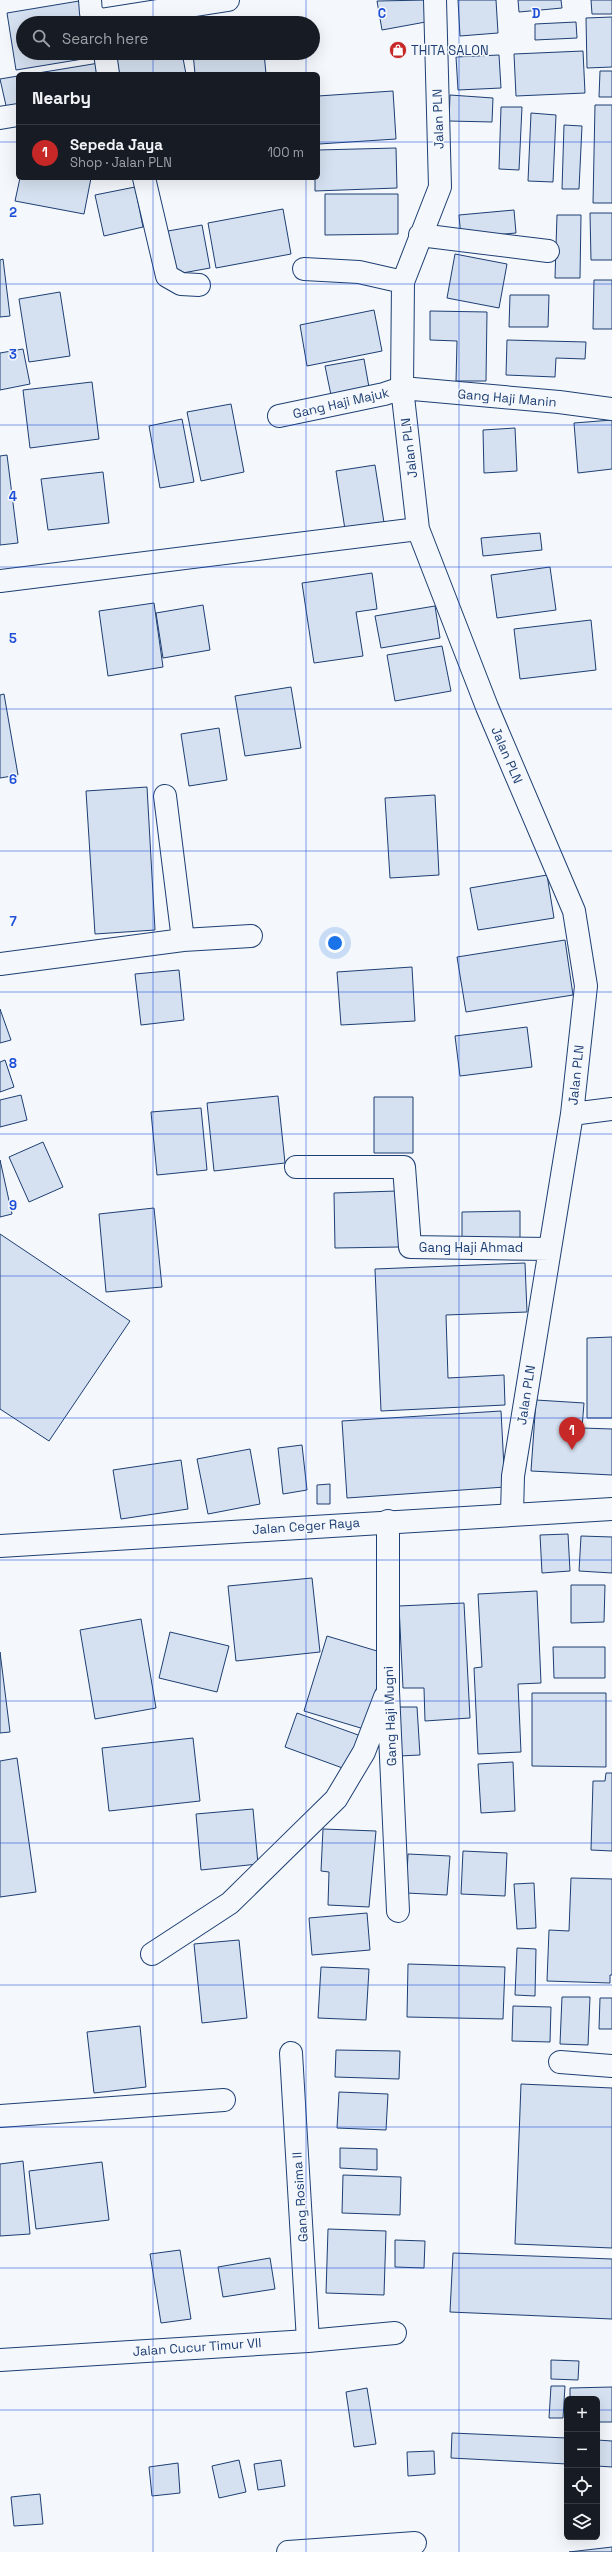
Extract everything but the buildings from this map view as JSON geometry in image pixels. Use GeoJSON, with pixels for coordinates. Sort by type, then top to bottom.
{"type":"FeatureCollection","features":[{"type":"Feature","properties":{"kind":"street"},"geometry":{"type":"LineString","coordinates":[[90,0],[92,13],[95,16]]}},
{"type":"Feature","properties":{"kind":"street"},"geometry":{"type":"LineString","coordinates":[[130,16],[228,0]]}},
{"type":"Feature","properties":{"kind":"street","name":"Jalan PLN"},"geometry":{"type":"LineString","coordinates":[[435,0],[440,187],[420,235],[403,282],[402,388],[418,529],[487,707],[574,911],[586,986],[572,1114],[513,1476],[512,1514]]}},
{"type":"Feature","properties":{"kind":"street"},"geometry":{"type":"LineString","coordinates":[[106,60],[108,72]]}},
{"type":"Feature","properties":{"kind":"street"},"geometry":{"type":"LineString","coordinates":[[0,118],[16,115]]}},
{"type":"Feature","properties":{"kind":"street"},"geometry":{"type":"LineString","coordinates":[[144,180],[167,276],[181,284],[199,285]]}},
{"type":"Feature","properties":{"kind":"street"},"geometry":{"type":"LineString","coordinates":[[420,235],[548,251]]}},
{"type":"Feature","properties":{"kind":"street"},"geometry":{"type":"LineString","coordinates":[[304,269],[359,272],[403,282]]}},
{"type":"Feature","properties":{"kind":"street","name":"Gang Haji Manin"},"geometry":{"type":"LineString","coordinates":[[402,388],[559,402],[612,410]]}},
{"type":"Feature","properties":{"kind":"street","name":"Gang Haji Majuk"},"geometry":{"type":"LineString","coordinates":[[280,416],[384,394],[402,388]]}},
{"type":"Feature","properties":{"kind":"street"},"geometry":{"type":"LineString","coordinates":[[0,581],[418,529]]}},
{"type":"Feature","properties":{"kind":"street"},"geometry":{"type":"LineString","coordinates":[[165,796],[183,940]]}},
{"type":"Feature","properties":{"kind":"street"},"geometry":{"type":"LineString","coordinates":[[0,964],[183,940],[251,936]]}},
{"type":"Feature","properties":{"kind":"street"},"geometry":{"type":"LineString","coordinates":[[572,1114],[612,1109]]}},
{"type":"Feature","properties":{"kind":"street","name":"Gang Haji Ahmad"},"geometry":{"type":"LineString","coordinates":[[296,1166],[404,1168],[410,1247],[550,1249]]}},
{"type":"Feature","properties":{"kind":"street","name":"Jalan Ceger Raya"},"geometry":{"type":"LineString","coordinates":[[0,1546],[388,1521],[612,1509]]}},
{"type":"Feature","properties":{"kind":"street","name":"Gang Haji Mugni"},"geometry":{"type":"LineString","coordinates":[[388,1521],[388,1691],[398,1911]]}},
{"type":"Feature","properties":{"kind":"street"},"geometry":{"type":"LineString","coordinates":[[152,1954],[230,1903],[336,1799],[364,1752],[388,1691]]}},
{"type":"Feature","properties":{"kind":"street","name":"Gang Rosima II"},"geometry":{"type":"LineString","coordinates":[[291,2053],[308,2340]]}},
{"type":"Feature","properties":{"kind":"street"},"geometry":{"type":"LineString","coordinates":[[560,2062],[612,2066]]}},
{"type":"Feature","properties":{"kind":"street"},"geometry":{"type":"LineString","coordinates":[[0,2116],[224,2100]]}},
{"type":"Feature","properties":{"kind":"street","name":"Jalan Cucur Timur VII"},"geometry":{"type":"LineString","coordinates":[[0,2360],[308,2340],[395,2332]]}},
{"type":"Feature","properties":{"kind":"street"},"geometry":{"type":"LineString","coordinates":[[288,2552],[415,2542]]}},
{"type":"Feature","properties":{"kind":"place","name":"THITA SALON"},"geometry":{"type":"Point","coordinates":[398,50]}},
{"type":"Feature","properties":{"kind":"place","name":"Sepeda Jaya"},"geometry":{"type":"Point","coordinates":[572,1450]}}]}
